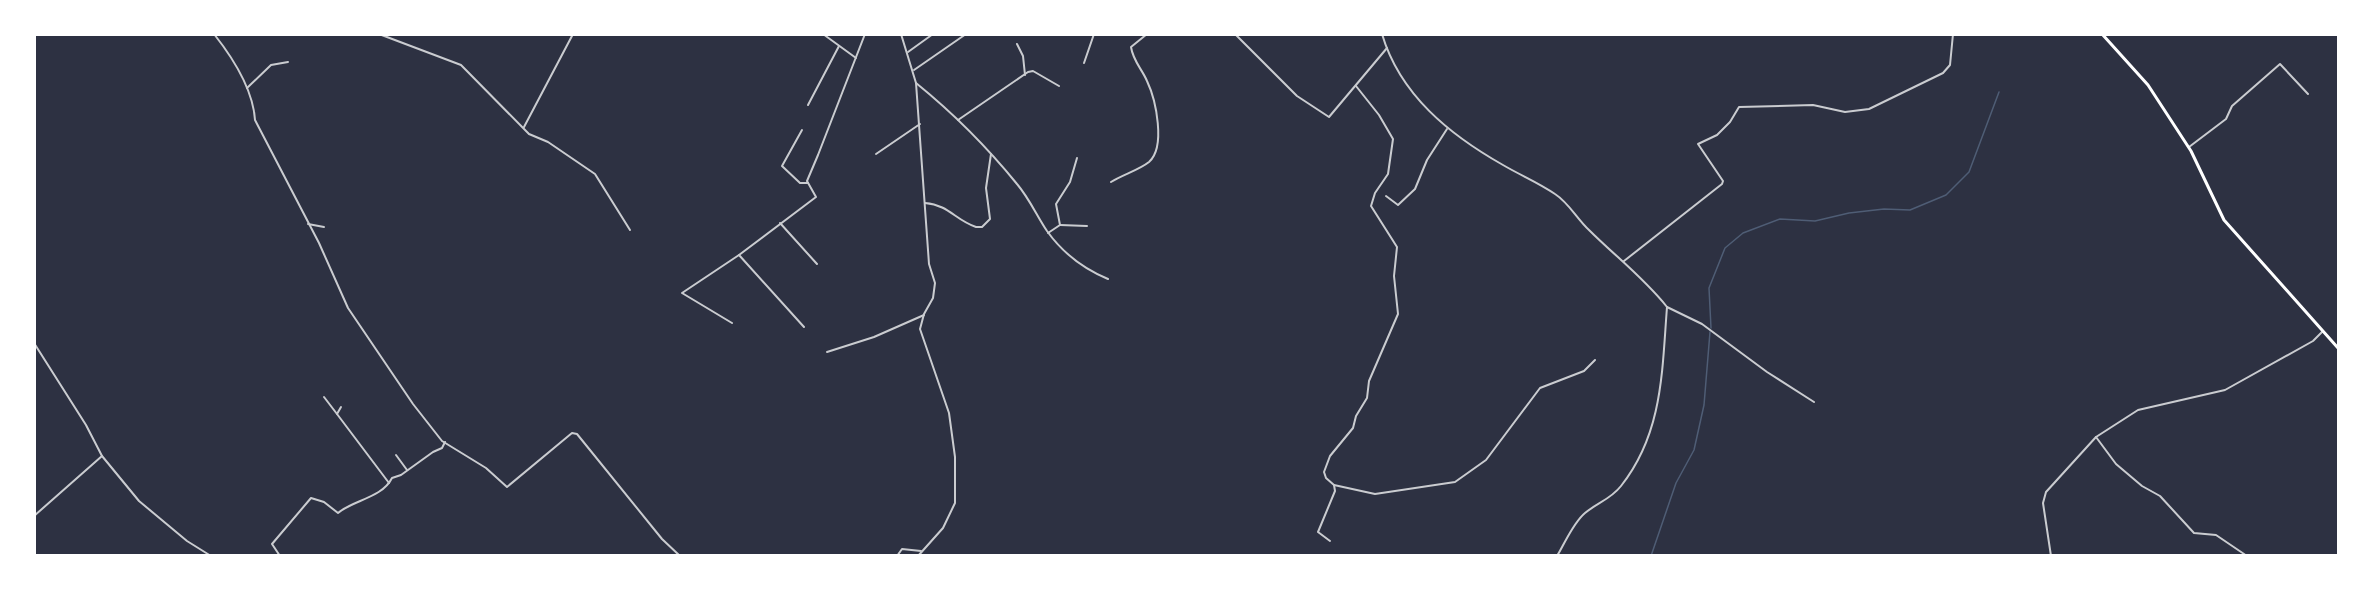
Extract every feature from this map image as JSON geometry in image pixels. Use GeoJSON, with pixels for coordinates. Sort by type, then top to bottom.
{"type":"FeatureCollection","features":[{"type":"Feature","properties":{"kind":"main road"},"geometry":{"type":"LineString","coordinates":[[2102,34],[2148,86],[2189,147],[2224,220],[2338,348]]}},
{"type":"Feature","properties":{"kind":"street"},"geometry":{"type":"LineString","coordinates":[[214,34],[247,88],[254,106],[255,120],[320,243],[348,308],[413,404],[445,442],[486,468],[507,488],[572,434],[578,434],[662,539],[680,555]]}},
{"type":"Feature","properties":{"kind":"street"},"geometry":{"type":"LineString","coordinates":[[379,34],[461,65],[530,134],[548,142],[594,174],[630,230]]}},
{"type":"Feature","properties":{"kind":"street"},"geometry":{"type":"LineString","coordinates":[[524,127],[573,34]]}},
{"type":"Feature","properties":{"kind":"street"},"geometry":{"type":"LineString","coordinates":[[823,34],[856,58]]}},
{"type":"Feature","properties":{"kind":"street"},"geometry":{"type":"LineString","coordinates":[[732,323],[682,292],[739,255],[816,197],[808,183],[809,172],[865,34]]}},
{"type":"Feature","properties":{"kind":"street"},"geometry":{"type":"LineString","coordinates":[[901,34],[914,70],[916,83],[929,264],[935,284],[933,298],[920,329],[949,412],[955,468],[955,503],[943,528],[918,555]]}},
{"type":"Feature","properties":{"kind":"street"},"geometry":{"type":"LineString","coordinates":[[908,52],[933,34]]}},
{"type":"Feature","properties":{"kind":"street"},"geometry":{"type":"LineString","coordinates":[[914,70],[966,34]]}},
{"type":"Feature","properties":{"kind":"street"},"geometry":{"type":"LineString","coordinates":[[1084,63],[1094,34]]}},
{"type":"Feature","properties":{"kind":"street"},"geometry":{"type":"LineString","coordinates":[[1111,182],[1149,162],[1159,144],[1149,86],[1132,58],[1131,47],[1147,34]]}},
{"type":"Feature","properties":{"kind":"street"},"geometry":{"type":"LineString","coordinates":[[1235,34],[1297,96],[1329,117],[1334,114],[1387,48]]}},
{"type":"Feature","properties":{"kind":"street"},"geometry":{"type":"LineString","coordinates":[[1382,34],[1387,48],[1420,104],[1447,129],[1501,164],[1555,194],[1577,215],[1586,228],[1648,283],[1667,307],[1702,324],[1767,372],[1814,402]]}},
{"type":"Feature","properties":{"kind":"street"},"geometry":{"type":"LineString","coordinates":[[1624,261],[1722,184],[1723,181],[1698,144],[1718,135],[1730,122],[1739,107],[1813,105],[1845,112],[1869,109],[1943,73],[1950,65],[1953,34]]}},
{"type":"Feature","properties":{"kind":"street"},"geometry":{"type":"LineString","coordinates":[[1017,44],[1023,56],[1025,75]]}},
{"type":"Feature","properties":{"kind":"street"},"geometry":{"type":"LineString","coordinates":[[808,105],[839,46]]}},
{"type":"Feature","properties":{"kind":"street"},"geometry":{"type":"LineString","coordinates":[[247,88],[271,65],[288,62]]}},
{"type":"Feature","properties":{"kind":"street"},"geometry":{"type":"LineString","coordinates":[[2189,147],[2226,119],[2232,106],[2280,64],[2308,94]]}},
{"type":"Feature","properties":{"kind":"street"},"geometry":{"type":"LineString","coordinates":[[958,120],[1033,71],[1059,86]]}},
{"type":"Feature","properties":{"kind":"street"},"geometry":{"type":"LineString","coordinates":[[916,83],[991,153],[1020,187],[1048,233],[1086,269],[1108,279]]}},
{"type":"Feature","properties":{"kind":"street"},"geometry":{"type":"LineString","coordinates":[[1356,86],[1379,115],[1393,139],[1388,174],[1375,193],[1371,206],[1396,247],[1394,276],[1398,314],[1369,381],[1367,398],[1356,416],[1353,428],[1330,456],[1324,472],[1326,478],[1334,485],[1375,494],[1455,482],[1486,460],[1540,388],[1584,371],[1595,360]]}},
{"type":"Feature","properties":{"kind":"street"},"geometry":{"type":"LineString","coordinates":[[876,154],[920,123]]}},
{"type":"Feature","properties":{"kind":"street"},"geometry":{"type":"LineString","coordinates":[[1386,196],[1398,205],[1415,189],[1427,160],[1447,129]]}},
{"type":"Feature","properties":{"kind":"street"},"geometry":{"type":"LineString","coordinates":[[802,130],[782,166],[800,183],[808,183]]}},
{"type":"Feature","properties":{"kind":"street"},"geometry":{"type":"LineString","coordinates":[[925,203],[944,206],[960,220],[976,227],[987,224],[990,219],[986,188],[991,153]]}},
{"type":"Feature","properties":{"kind":"street"},"geometry":{"type":"LineString","coordinates":[[1060,225],[1056,204],[1070,182],[1077,158]]}},
{"type":"Feature","properties":{"kind":"street"},"geometry":{"type":"LineString","coordinates":[[780,223],[817,264]]}},
{"type":"Feature","properties":{"kind":"street"},"geometry":{"type":"LineString","coordinates":[[308,224],[324,227]]}},
{"type":"Feature","properties":{"kind":"street"},"geometry":{"type":"LineString","coordinates":[[1048,233],[1060,225],[1087,226]]}},
{"type":"Feature","properties":{"kind":"street"},"geometry":{"type":"LineString","coordinates":[[739,255],[804,327]]}},
{"type":"Feature","properties":{"kind":"street"},"geometry":{"type":"LineString","coordinates":[[1557,555],[1584,514],[1610,498],[1620,487],[1648,443],[1660,398],[1667,307]]}},
{"type":"Feature","properties":{"kind":"street"},"geometry":{"type":"LineString","coordinates":[[827,352],[874,337],[924,315]]}},
{"type":"Feature","properties":{"kind":"street"},"geometry":{"type":"LineString","coordinates":[[2051,555],[2043,503],[2046,492],[2096,437],[2138,410],[2177,399],[2225,390],[2304,346],[2323,331]]}},
{"type":"Feature","properties":{"kind":"street"},"geometry":{"type":"LineString","coordinates":[[34,343],[86,424],[102,456],[139,501],[187,541],[211,555]]}},
{"type":"Feature","properties":{"kind":"street"},"geometry":{"type":"LineString","coordinates":[[324,397],[389,483]]}},
{"type":"Feature","properties":{"kind":"street"},"geometry":{"type":"LineString","coordinates":[[337,414],[341,407]]}},
{"type":"Feature","properties":{"kind":"street"},"geometry":{"type":"LineString","coordinates":[[2096,437],[2116,464],[2142,486],[2160,496],[2194,533],[2216,535],[2247,555]]}},
{"type":"Feature","properties":{"kind":"street"},"geometry":{"type":"LineString","coordinates":[[280,555],[272,544],[311,498],[324,502],[338,513],[345,507],[352,506],[387,488],[392,478],[442,448],[445,442]]}},
{"type":"Feature","properties":{"kind":"street"},"geometry":{"type":"LineString","coordinates":[[396,455],[407,470]]}},
{"type":"Feature","properties":{"kind":"street"},"geometry":{"type":"LineString","coordinates":[[34,516],[102,456]]}},
{"type":"Feature","properties":{"kind":"street"},"geometry":{"type":"LineString","coordinates":[[1330,541],[1318,532],[1332,502],[1334,485]]}},
{"type":"Feature","properties":{"kind":"street"},"geometry":{"type":"LineString","coordinates":[[897,555],[902,549],[921,551]]}},
{"type":"Feature","properties":{"kind":"waterway"},"geometry":{"type":"LineString","coordinates":[[1711,328],[1709,288],[1725,248],[1743,233],[1780,219],[1815,221],[1849,213],[1884,209],[1910,210],[1946,195],[1969,172],[1999,92]]}},
{"type":"Feature","properties":{"kind":"waterway"},"geometry":{"type":"LineString","coordinates":[[1651,556],[1676,483],[1694,450],[1704,405],[1710,332]]}}]}
